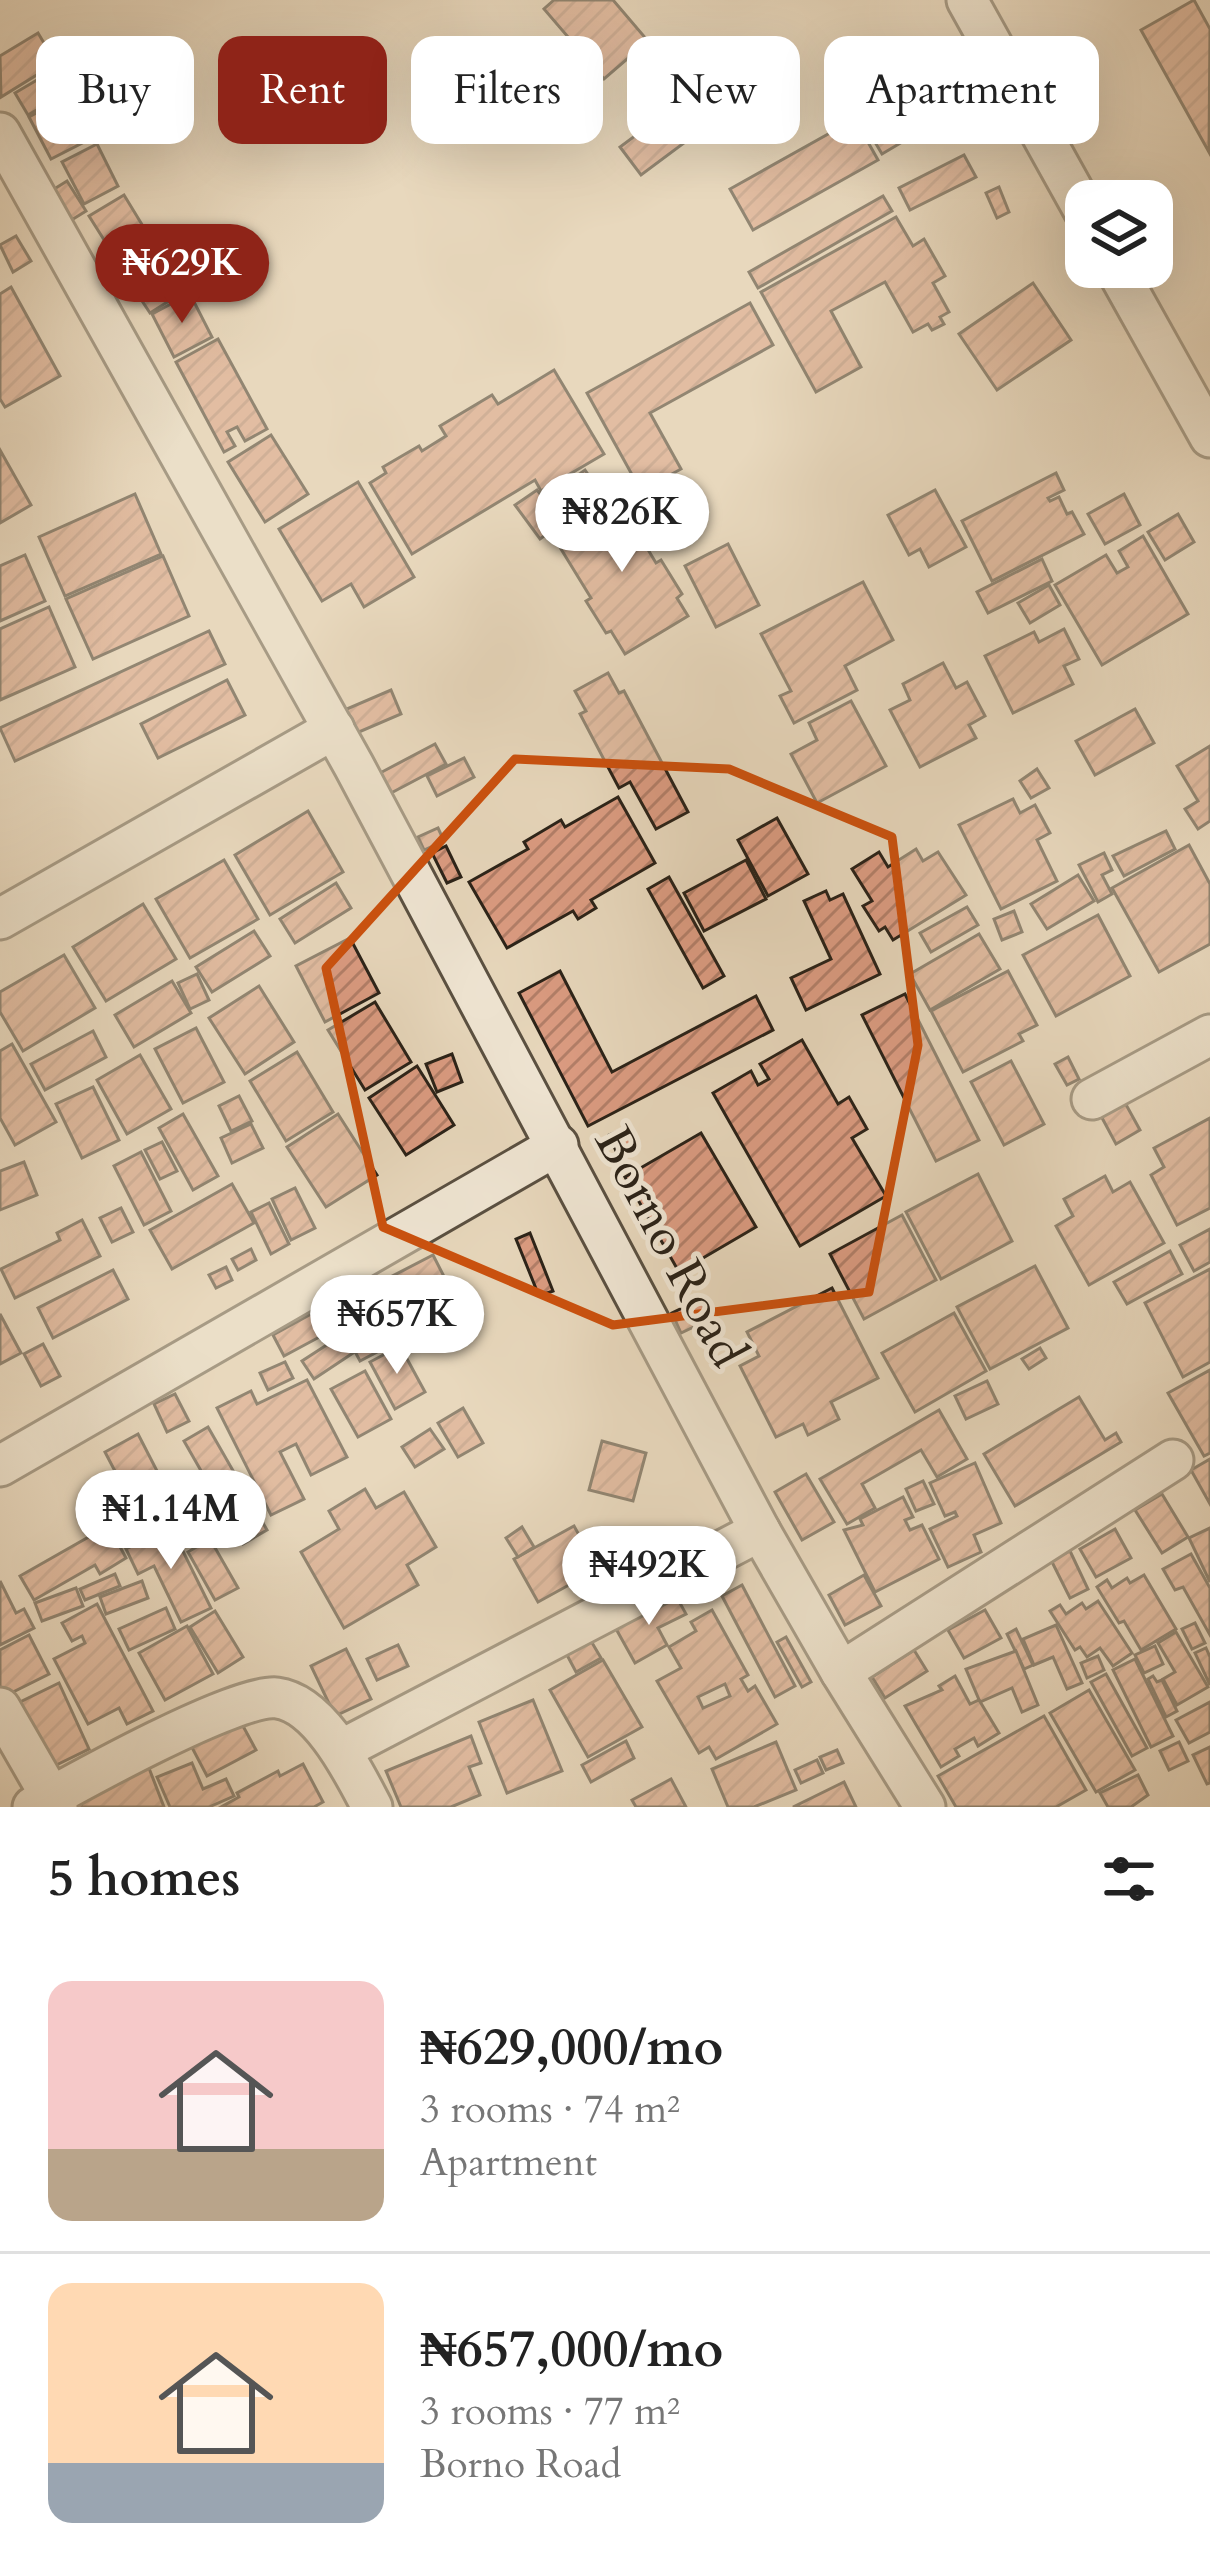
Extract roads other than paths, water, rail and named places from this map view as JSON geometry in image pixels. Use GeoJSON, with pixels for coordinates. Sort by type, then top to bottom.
{"type":"FeatureCollection","features":[{"type":"Feature","properties":{"kind":"street"},"geometry":{"type":"LineString","coordinates":[[967,0],[1067,180]]}},
{"type":"Feature","properties":{"kind":"street","name":"Borno Road"},"geometry":{"type":"LineString","coordinates":[[0,134],[334,729],[760,1531],[925,1807]]}},
{"type":"Feature","properties":{"kind":"street"},"geometry":{"type":"LineString","coordinates":[[1127,288],[1210,437]]}},
{"type":"Feature","properties":{"kind":"street"},"geometry":{"type":"LineString","coordinates":[[0,919],[334,729]]}},
{"type":"Feature","properties":{"kind":"street"},"geometry":{"type":"LineString","coordinates":[[1092,1099],[1210,1035]]}},
{"type":"Feature","properties":{"kind":"street"},"geometry":{"type":"LineString","coordinates":[[0,1466],[558,1145]]}},
{"type":"Feature","properties":{"kind":"street"},"geometry":{"type":"LineString","coordinates":[[841,1672],[1173,1460]]}},
{"type":"Feature","properties":{"kind":"street"},"geometry":{"type":"LineString","coordinates":[[341,1750],[760,1531]]}},
{"type":"Feature","properties":{"kind":"street"},"geometry":{"type":"LineString","coordinates":[[0,1708],[47,1804],[237,1703],[279,1698],[309,1714],[341,1750],[372,1807]]}}]}
